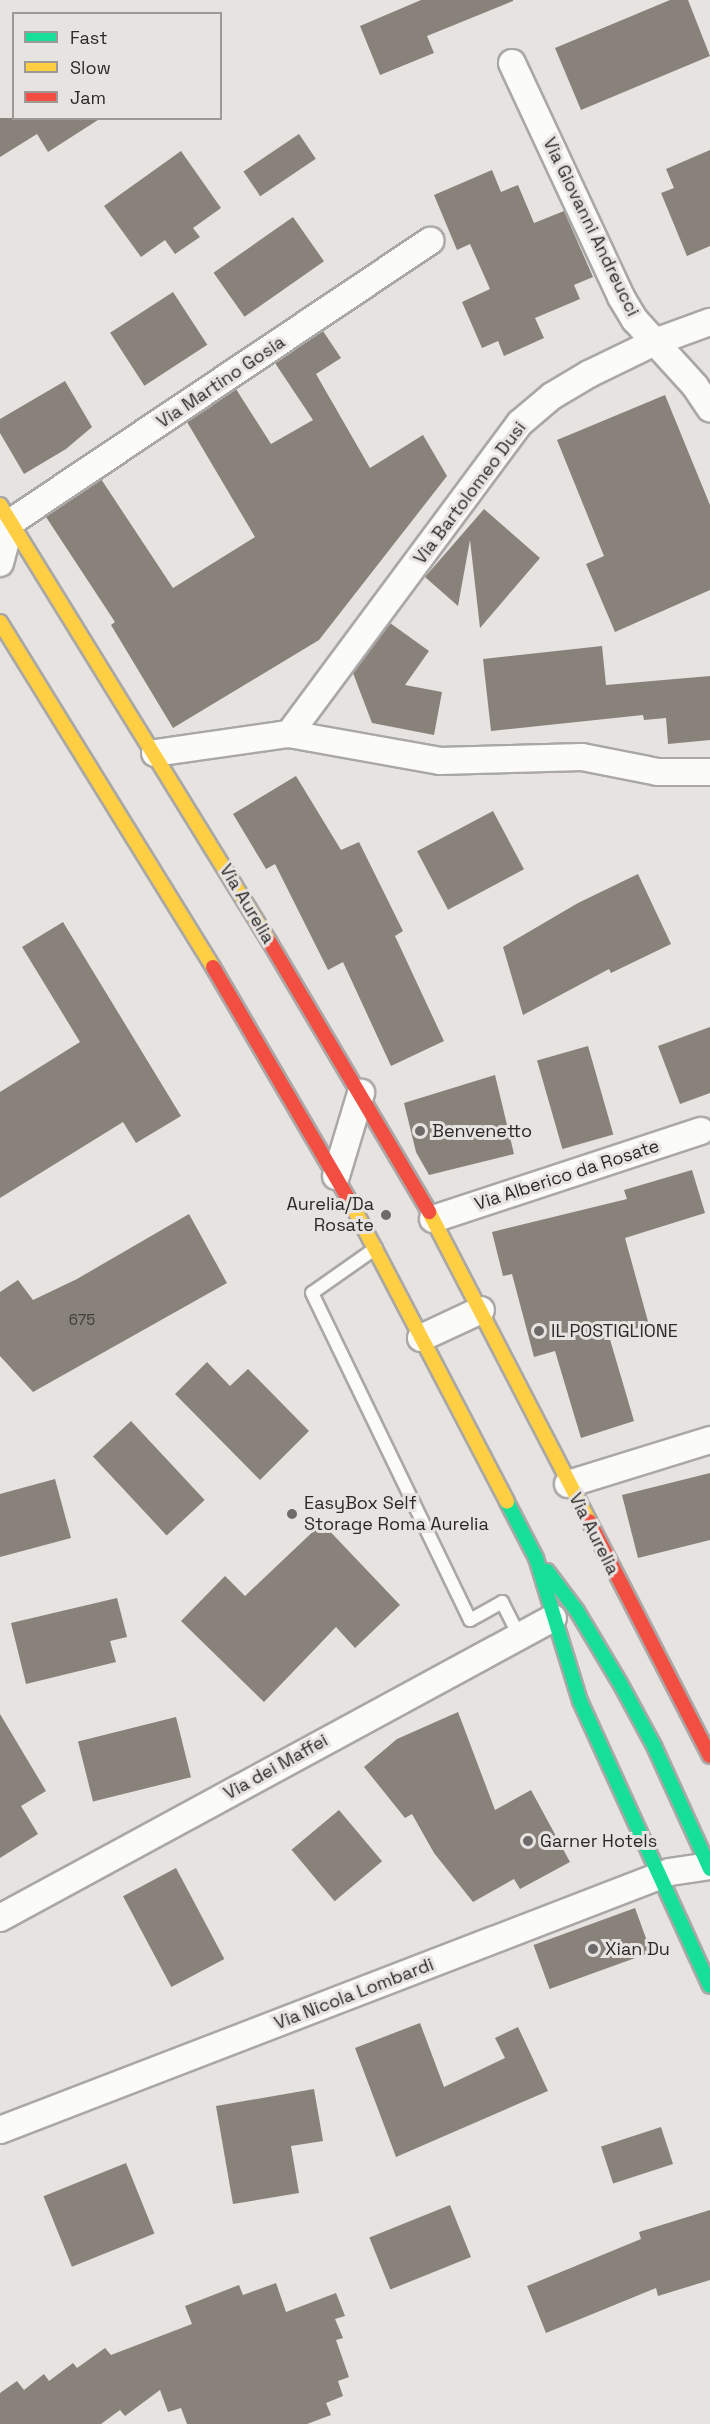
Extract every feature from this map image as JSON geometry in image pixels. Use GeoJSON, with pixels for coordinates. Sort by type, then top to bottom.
{"type":"FeatureCollection","features":[{"type":"Feature","properties":{"kind":"main road","name":"Via Aurelia"},"geometry":{"type":"LineString","coordinates":[[6,514],[155,753],[361,1093],[434,1219],[568,1484],[710,1756]]}},
{"type":"Feature","properties":{"kind":"main road"},"geometry":{"type":"LineString","coordinates":[[0,622],[264,1050],[336,1176],[377,1248],[421,1338],[536,1558],[577,1611],[620,1683],[710,1867]]}},
{"type":"Feature","properties":{"kind":"main road"},"geometry":{"type":"LineString","coordinates":[[536,1558],[580,1701],[710,1986]]}},
{"type":"Feature","properties":{"kind":"street","name":"Via Giovanni Andreucci"},"geometry":{"type":"LineString","coordinates":[[512,63],[621,297],[654,342],[695,386],[710,408]]}},
{"type":"Feature","properties":{"kind":"street","name":"Via Martino Gosia"},"geometry":{"type":"LineString","coordinates":[[6,514],[430,241]]}},
{"type":"Feature","properties":{"kind":"street","name":"Via Bartolomeo Dusi"},"geometry":{"type":"LineString","coordinates":[[289,734],[520,423],[568,386],[654,342],[710,322]]}},
{"type":"Feature","properties":{"kind":"street"},"geometry":{"type":"LineString","coordinates":[[0,562],[6,514]]}},
{"type":"Feature","properties":{"kind":"street"},"geometry":{"type":"LineString","coordinates":[[155,753],[289,734],[440,761],[582,757],[657,772],[710,772]]}},
{"type":"Feature","properties":{"kind":"street"},"geometry":{"type":"LineString","coordinates":[[336,1176],[361,1093]]}},
{"type":"Feature","properties":{"kind":"street","name":"Via Alberico da Rosate"},"geometry":{"type":"LineString","coordinates":[[434,1219],[701,1131]]}},
{"type":"Feature","properties":{"kind":"street"},"geometry":{"type":"LineString","coordinates":[[421,1338],[481,1310]]}},
{"type":"Feature","properties":{"kind":"street"},"geometry":{"type":"LineString","coordinates":[[568,1484],[710,1440]]}},
{"type":"Feature","properties":{"kind":"street","name":"Via dei Maffei"},"geometry":{"type":"LineString","coordinates":[[0,1918],[553,1618]]}},
{"type":"Feature","properties":{"kind":"street","name":"Via Nicola Lombardi"},"geometry":{"type":"LineString","coordinates":[[0,2130],[660,1876],[683,1868],[710,1867]]}},
{"type":"Feature","properties":{"kind":"lane"},"geometry":{"type":"LineString","coordinates":[[377,1248],[312,1293],[470,1620],[502,1602],[519,1635]]}},
{"type":"Feature","properties":{"kind":"building"},"geometry":{"type":"Polygon","coordinates":[[[421,0],[513,1],[427,36],[434,53],[380,75],[360,26],[421,0]]]}},
{"type":"Feature","properties":{"kind":"building"},"geometry":{"type":"Polygon","coordinates":[[[670,0],[688,0],[710,56],[581,110],[555,48],[670,0]]]}},
{"type":"Feature","properties":{"kind":"building"},"geometry":{"type":"Polygon","coordinates":[[[0,118],[98,120],[48,152],[37,134],[0,157],[0,118]]]}},
{"type":"Feature","properties":{"kind":"building"},"geometry":{"type":"Polygon","coordinates":[[[299,134],[316,159],[260,196],[243,171],[299,134]]]}},
{"type":"Feature","properties":{"kind":"building"},"geometry":{"type":"Polygon","coordinates":[[[710,150],[710,246],[687,256],[661,193],[674,188],[666,169],[710,150]]]}},
{"type":"Feature","properties":{"kind":"building"},"geometry":{"type":"Polygon","coordinates":[[[181,151],[221,208],[193,228],[200,237],[175,254],[165,240],[141,257],[104,206],[181,151]]]}},
{"type":"Feature","properties":{"kind":"building"},"geometry":{"type":"Polygon","coordinates":[[[492,170],[501,192],[518,185],[534,223],[564,211],[593,277],[574,285],[580,299],[535,318],[544,338],[504,356],[498,341],[482,348],[462,302],[490,289],[470,244],[457,250],[434,195],[492,170]]]}},
{"type":"Feature","properties":{"kind":"building"},"geometry":{"type":"Polygon","coordinates":[[[293,217],[324,261],[245,317],[214,273],[293,217]]]}},
{"type":"Feature","properties":{"kind":"building"},"geometry":{"type":"Polygon","coordinates":[[[173,292],[207,345],[144,386],[110,333],[173,292]]]}},
{"type":"Feature","properties":{"kind":"building"},"geometry":{"type":"Polygon","coordinates":[[[323,331],[341,358],[316,374],[370,468],[423,435],[447,476],[319,640],[173,728],[111,625],[115,622],[46,517],[101,479],[173,588],[255,537],[187,422],[236,389],[271,444],[313,420],[275,363],[323,331]]]}},
{"type":"Feature","properties":{"kind":"building"},"geometry":{"type":"Polygon","coordinates":[[[65,381],[92,427],[66,449],[24,474],[0,433],[0,419],[65,381]]]}},
{"type":"Feature","properties":{"kind":"building"},"geometry":{"type":"Polygon","coordinates":[[[665,395],[710,505],[710,590],[615,632],[586,564],[604,556],[557,440],[665,395]]]}},
{"type":"Feature","properties":{"kind":"building"},"geometry":{"type":"Polygon","coordinates":[[[484,509],[540,558],[480,628],[470,540],[458,606],[425,577],[484,509]]]}},
{"type":"Feature","properties":{"kind":"building"},"geometry":{"type":"Polygon","coordinates":[[[390,623],[429,651],[405,685],[442,692],[434,735],[372,723],[353,673],[390,623]]]}},
{"type":"Feature","properties":{"kind":"building"},"geometry":{"type":"Polygon","coordinates":[[[602,646],[606,685],[710,676],[710,740],[668,744],[666,718],[644,720],[643,715],[491,731],[483,659],[602,646]]]}},
{"type":"Feature","properties":{"kind":"building"},"geometry":{"type":"Polygon","coordinates":[[[296,776],[341,850],[359,842],[403,931],[395,936],[444,1041],[391,1066],[343,962],[328,970],[275,864],[266,869],[233,814],[296,776]]]}},
{"type":"Feature","properties":{"kind":"building"},"geometry":{"type":"Polygon","coordinates":[[[493,811],[524,869],[448,910],[417,851],[493,811]]]}},
{"type":"Feature","properties":{"kind":"building"},"geometry":{"type":"Polygon","coordinates":[[[638,874],[671,944],[611,973],[609,969],[523,1015],[503,947],[578,903],[638,874]]]}},
{"type":"Feature","properties":{"kind":"building"},"geometry":{"type":"Polygon","coordinates":[[[63,922],[181,1116],[136,1143],[123,1122],[0,1198],[0,1092],[80,1042],[22,947],[63,922]]]}},
{"type":"Feature","properties":{"kind":"building"},"geometry":{"type":"Polygon","coordinates":[[[710,1027],[710,1093],[680,1104],[658,1046],[710,1027]]]}},
{"type":"Feature","properties":{"kind":"building"},"geometry":{"type":"Polygon","coordinates":[[[588,1046],[613,1134],[562,1149],[537,1061],[588,1046]]]}},
{"type":"Feature","properties":{"kind":"building"},"geometry":{"type":"Polygon","coordinates":[[[495,1075],[514,1154],[429,1175],[416,1152],[404,1103],[495,1075]]]}},
{"type":"Feature","properties":{"kind":"building"},"geometry":{"type":"Polygon","coordinates":[[[692,1170],[705,1213],[625,1238],[649,1325],[609,1336],[634,1421],[581,1438],[555,1351],[534,1357],[512,1274],[503,1276],[492,1232],[627,1199],[624,1190],[692,1170]]]}},
{"type":"Feature","properties":{"kind":"building"},"geometry":{"type":"Polygon","coordinates":[[[189,1214],[227,1283],[33,1392],[0,1356],[0,1292],[18,1280],[33,1300],[77,1279],[189,1214]]]}},
{"type":"Feature","properties":{"kind":"building"},"geometry":{"type":"Polygon","coordinates":[[[207,1362],[230,1386],[248,1369],[309,1431],[260,1480],[175,1394],[207,1362]]]}},
{"type":"Feature","properties":{"kind":"building"},"geometry":{"type":"Polygon","coordinates":[[[131,1421],[205,1500],[167,1535],[93,1456],[131,1421]]]}},
{"type":"Feature","properties":{"kind":"building"},"geometry":{"type":"Polygon","coordinates":[[[710,1473],[710,1540],[638,1558],[622,1495],[710,1473]]]}},
{"type":"Feature","properties":{"kind":"building"},"geometry":{"type":"Polygon","coordinates":[[[55,1479],[71,1538],[0,1557],[0,1494],[55,1479]]]}},
{"type":"Feature","properties":{"kind":"building"},"geometry":{"type":"Polygon","coordinates":[[[322,1523],[400,1605],[355,1648],[336,1627],[264,1702],[181,1621],[225,1576],[245,1596],[322,1523]]]}},
{"type":"Feature","properties":{"kind":"building"},"geometry":{"type":"Polygon","coordinates":[[[117,1598],[127,1637],[110,1641],[116,1662],[26,1684],[11,1623],[117,1598]]]}},
{"type":"Feature","properties":{"kind":"building"},"geometry":{"type":"Polygon","coordinates":[[[458,1712],[495,1810],[531,1790],[570,1862],[520,1889],[514,1879],[473,1902],[434,1853],[412,1814],[405,1818],[364,1767],[397,1739],[458,1712]]]}},
{"type":"Feature","properties":{"kind":"building"},"geometry":{"type":"Polygon","coordinates":[[[0,1714],[46,1791],[21,1806],[38,1834],[0,1858],[0,1714]]]}},
{"type":"Feature","properties":{"kind":"building"},"geometry":{"type":"Polygon","coordinates":[[[176,1717],[191,1777],[93,1802],[78,1741],[176,1717]]]}},
{"type":"Feature","properties":{"kind":"building"},"geometry":{"type":"Polygon","coordinates":[[[339,1810],[382,1861],[335,1901],[292,1850],[339,1810]]]}},
{"type":"Feature","properties":{"kind":"building"},"geometry":{"type":"Polygon","coordinates":[[[176,1868],[224,1959],[171,1987],[123,1896],[176,1868]]]}},
{"type":"Feature","properties":{"kind":"building","name":"Xian Du"},"geometry":{"type":"Polygon","coordinates":[[[635,1908],[651,1952],[550,1989],[534,1945],[635,1908]]]}},
{"type":"Feature","properties":{"kind":"building"},"geometry":{"type":"Polygon","coordinates":[[[420,2023],[444,2087],[505,2058],[495,2038],[518,2027],[548,2091],[396,2157],[355,2048],[420,2023]]]}},
{"type":"Feature","properties":{"kind":"building"},"geometry":{"type":"Polygon","coordinates":[[[314,2089],[323,2141],[291,2146],[299,2193],[233,2204],[216,2106],[314,2089]]]}},
{"type":"Feature","properties":{"kind":"building"},"geometry":{"type":"Polygon","coordinates":[[[661,2127],[673,2164],[613,2184],[601,2146],[661,2127]]]}},
{"type":"Feature","properties":{"kind":"building"},"geometry":{"type":"Polygon","coordinates":[[[126,2163],[154,2233],[72,2267],[43,2196],[126,2163]]]}},
{"type":"Feature","properties":{"kind":"building"},"geometry":{"type":"Polygon","coordinates":[[[450,2205],[471,2257],[390,2290],[369,2238],[450,2205]]]}},
{"type":"Feature","properties":{"kind":"building"},"geometry":{"type":"Polygon","coordinates":[[[710,2210],[710,2280],[658,2296],[656,2288],[546,2333],[527,2286],[641,2239],[639,2232],[710,2210]]]}},
{"type":"Feature","properties":{"kind":"building"},"geometry":{"type":"Polygon","coordinates":[[[276,2283],[286,2312],[336,2293],[345,2316],[335,2319],[343,2338],[336,2340],[349,2377],[338,2381],[343,2396],[326,2403],[331,2415],[307,2424],[187,2424],[181,2408],[168,2412],[160,2390],[125,2416],[120,2410],[101,2424],[0,2424],[0,2393],[17,2381],[24,2390],[44,2374],[49,2381],[73,2363],[77,2368],[105,2348],[111,2355],[192,2324],[185,2306],[239,2285],[243,2295],[276,2283]]]}},
{"type":"Feature","properties":{"kind":"traffic: fast"},"geometry":{"type":"LineString","coordinates":[[507,1502],[536,1558],[580,1701],[710,1986]]}},
{"type":"Feature","properties":{"kind":"traffic: fast"},"geometry":{"type":"LineString","coordinates":[[547,1571],[577,1611],[620,1683],[654,1746],[710,1869]]}},
{"type":"Feature","properties":{"kind":"traffic: slow"},"geometry":{"type":"LineString","coordinates":[[0,505],[269,941]]}},
{"type":"Feature","properties":{"kind":"traffic: slow"},"geometry":{"type":"LineString","coordinates":[[0,622],[213,967]]}},
{"type":"Feature","properties":{"kind":"traffic: slow"},"geometry":{"type":"LineString","coordinates":[[351,1203],[507,1502]]}},
{"type":"Feature","properties":{"kind":"traffic: slow"},"geometry":{"type":"LineString","coordinates":[[429,1212],[589,1521]]}},
{"type":"Feature","properties":{"kind":"traffic: jam"},"geometry":{"type":"LineString","coordinates":[[269,941],[429,1212]]}},
{"type":"Feature","properties":{"kind":"traffic: jam"},"geometry":{"type":"LineString","coordinates":[[213,967],[351,1203]]}},
{"type":"Feature","properties":{"kind":"traffic: jam"},"geometry":{"type":"LineString","coordinates":[[589,1521],[710,1756]]}},
{"type":"Feature","properties":{"kind":"place","name":"Benvenetto"},"geometry":{"type":"Point","coordinates":[420,1131]}},
{"type":"Feature","properties":{"kind":"place","name":"Aurelia/Da Rosate"},"geometry":{"type":"Point","coordinates":[386,1215]}},
{"type":"Feature","properties":{"kind":"place","name":"IL POSTIGLIONE"},"geometry":{"type":"Point","coordinates":[539,1331]}},
{"type":"Feature","properties":{"kind":"place","name":"EasyBox Self Storage Roma Aurelia"},"geometry":{"type":"Point","coordinates":[292,1514]}},
{"type":"Feature","properties":{"kind":"place","name":"Garner Hotels"},"geometry":{"type":"Point","coordinates":[528,1841]}},
{"type":"Feature","properties":{"kind":"place","name":"Xian Du"},"geometry":{"type":"Point","coordinates":[593,1949]}}]}
